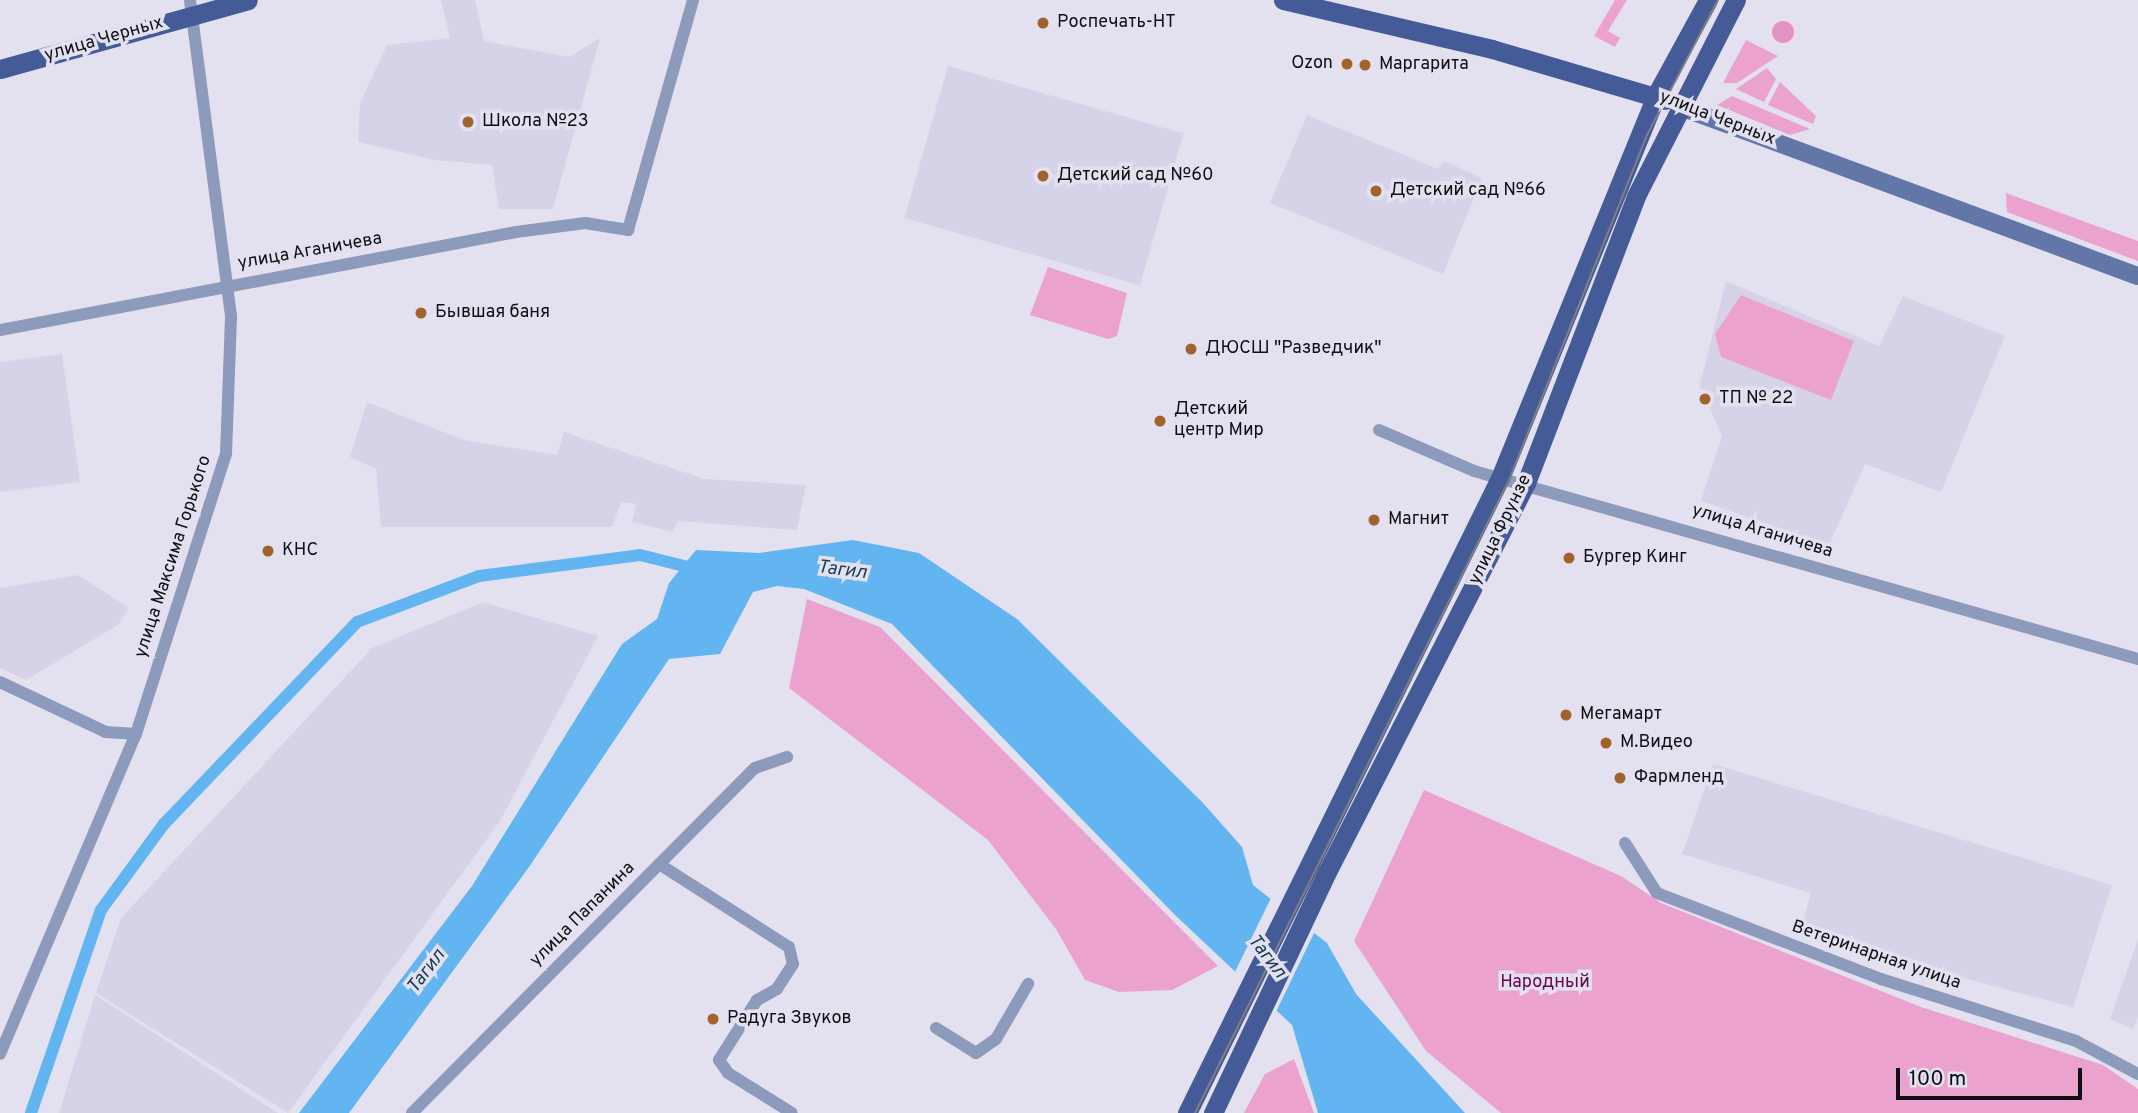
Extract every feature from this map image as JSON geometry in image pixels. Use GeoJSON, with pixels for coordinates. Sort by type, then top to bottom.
{"type":"FeatureCollection","features":[{"type":"Feature","properties":{"kind":"main road","name":"улица Черных"},"geometry":{"type":"LineString","coordinates":[[0,69],[191,8],[248,0]]}},
{"type":"Feature","properties":{"kind":"main road","name":"улица Черных"},"geometry":{"type":"LineString","coordinates":[[1283,0],[1656,95],[1678,106]]}},
{"type":"Feature","properties":{"kind":"main road","name":"улица Фрунзе"},"geometry":{"type":"LineString","coordinates":[[1187,1113],[1306,862],[1500,478],[1656,95],[1708,0]]}},
{"type":"Feature","properties":{"kind":"main road","name":"улица Фрунзе"},"geometry":{"type":"LineString","coordinates":[[1213,1113],[1327,872],[1526,483],[1636,196],[1678,106],[1736,0]]}},
{"type":"Feature","properties":{"kind":"street","name":"улица Аганичева"},"geometry":{"type":"LineString","coordinates":[[0,330],[227,284],[557,227],[628,230],[693,0]]}},
{"type":"Feature","properties":{"kind":"street","name":"улица Максима Горького"},"geometry":{"type":"LineString","coordinates":[[1,1051],[136,734],[226,454],[227,284],[191,8]]}},
{"type":"Feature","properties":{"kind":"street","name":"улица Черных"},"geometry":{"type":"LineString","coordinates":[[1678,106],[2138,276]]}},
{"type":"Feature","properties":{"kind":"street","name":"улица Аганичева"},"geometry":{"type":"LineString","coordinates":[[1379,430],[1500,478],[1526,483],[2138,659]]}},
{"type":"Feature","properties":{"kind":"street"},"geometry":{"type":"LineString","coordinates":[[0,682],[106,732],[136,734]]}},
{"type":"Feature","properties":{"kind":"street","name":"улица Папанина"},"geometry":{"type":"LineString","coordinates":[[412,1113],[755,768],[787,757]]}},
{"type":"Feature","properties":{"kind":"street","name":"Ветеринарная улица"},"geometry":{"type":"LineString","coordinates":[[1626,843],[1657,893],[1881,979],[2076,1041],[2138,1074]]}},
{"type":"Feature","properties":{"kind":"street"},"geometry":{"type":"LineString","coordinates":[[659,864],[789,947],[793,964],[777,989],[757,1000],[719,1060],[728,1073],[792,1113]]}},
{"type":"Feature","properties":{"kind":"street"},"geometry":{"type":"LineString","coordinates":[[936,1028],[976,1053],[996,1039],[1028,984]]}},
{"type":"Feature","properties":{"kind":"shaded area","name":"Школа №23"},"geometry":{"type":"Polygon","coordinates":[[[441,0],[475,0],[484,41],[569,57],[600,38],[553,209],[499,209],[492,165],[435,160],[358,142],[360,103],[387,45],[450,38],[441,0]]]}},
{"type":"Feature","properties":{"kind":"shaded area"},"geometry":{"type":"Polygon","coordinates":[[[1783,21],[1791,24],[1794,32],[1791,40],[1783,43],[1775,40],[1772,32],[1775,24],[1783,21]]]}},
{"type":"Feature","properties":{"kind":"shaded area","name":"Детский сад №60"},"geometry":{"type":"Polygon","coordinates":[[[948,66],[1184,134],[1140,285],[904,218],[948,66]]]}},
{"type":"Feature","properties":{"kind":"shaded area","name":"Детский сад №66"},"geometry":{"type":"Polygon","coordinates":[[[1307,115],[1438,169],[1444,161],[1482,178],[1443,274],[1270,203],[1307,115]]]}},
{"type":"Feature","properties":{"kind":"shaded area"},"geometry":{"type":"Polygon","coordinates":[[[1726,281],[1879,346],[1903,296],[2005,336],[1941,492],[1865,464],[1829,545],[1701,501],[1722,436],[1710,409],[1715,393],[1699,388],[1726,281]]]}},
{"type":"Feature","properties":{"kind":"shaded area"},"geometry":{"type":"Polygon","coordinates":[[[62,354],[80,482],[0,492],[0,362],[62,354]]]}},
{"type":"Feature","properties":{"kind":"shaded area"},"geometry":{"type":"Polygon","coordinates":[[[367,402],[464,440],[557,455],[564,432],[705,479],[806,485],[797,530],[677,521],[673,532],[632,522],[636,504],[621,502],[612,527],[381,527],[376,469],[350,457],[367,402]]]}},
{"type":"Feature","properties":{"kind":"shaded area"},"geometry":{"type":"Polygon","coordinates":[[[78,575],[129,608],[118,625],[26,680],[0,668],[0,588],[78,575]]]}},
{"type":"Feature","properties":{"kind":"shaded area"},"geometry":{"type":"Polygon","coordinates":[[[483,602],[598,636],[500,821],[288,1113],[96,993],[121,918],[372,648],[483,602]]]}},
{"type":"Feature","properties":{"kind":"shaded area"},"geometry":{"type":"Polygon","coordinates":[[[1713,764],[2112,885],[2073,1007],[1799,935],[1811,893],[1682,854],[1713,764]]]}},
{"type":"Feature","properties":{"kind":"shaded area"},"geometry":{"type":"Polygon","coordinates":[[[2138,939],[2138,1016],[2133,1029],[2110,1019],[2138,939]]]}},
{"type":"Feature","properties":{"kind":"shaded area"},"geometry":{"type":"Polygon","coordinates":[[[95,995],[278,1113],[59,1113],[95,995]]]}},
{"type":"Feature","properties":{"kind":"green space"},"geometry":{"type":"Polygon","coordinates":[[[1615,0],[1627,0],[1608,31],[1620,38],[1615,47],[1594,36],[1615,0]]]}},
{"type":"Feature","properties":{"kind":"green space"},"geometry":{"type":"Polygon","coordinates":[[[1746,40],[1778,56],[1737,83],[1723,83],[1746,40]]]}},
{"type":"Feature","properties":{"kind":"green space"},"geometry":{"type":"Polygon","coordinates":[[[1767,68],[1776,79],[1764,102],[1736,89],[1767,68]]]}},
{"type":"Feature","properties":{"kind":"green space"},"geometry":{"type":"Polygon","coordinates":[[[1780,82],[1816,116],[1813,124],[1768,105],[1780,82]]]}},
{"type":"Feature","properties":{"kind":"green space"},"geometry":{"type":"Polygon","coordinates":[[[1732,96],[1810,129],[1790,135],[1717,105],[1732,96]]]}},
{"type":"Feature","properties":{"kind":"green space"},"geometry":{"type":"Polygon","coordinates":[[[2006,193],[2138,241],[2138,261],[2007,212],[2006,193]]]}},
{"type":"Feature","properties":{"kind":"green space"},"geometry":{"type":"Polygon","coordinates":[[[1048,267],[1127,293],[1117,336],[1108,339],[1030,315],[1048,267]]]}},
{"type":"Feature","properties":{"kind":"green space"},"geometry":{"type":"Polygon","coordinates":[[[1741,295],[1854,341],[1831,400],[1721,357],[1715,334],[1741,295]]]}},
{"type":"Feature","properties":{"kind":"green space"},"geometry":{"type":"Polygon","coordinates":[[[807,599],[880,627],[1218,966],[1172,990],[1119,992],[1085,980],[1056,929],[988,840],[789,688],[807,599]]]}},
{"type":"Feature","properties":{"kind":"green space","name":"Народный"},"geometry":{"type":"Polygon","coordinates":[[[1424,790],[1621,876],[1661,903],[1921,1007],[2103,1065],[2138,1089],[2138,1113],[1501,1113],[1426,1051],[1354,941],[1424,790]]]}},
{"type":"Feature","properties":{"kind":"green space"},"geometry":{"type":"Polygon","coordinates":[[[1294,1059],[1314,1113],[1244,1113],[1265,1074],[1294,1059]]]}},
{"type":"Feature","properties":{"kind":"water","name":"Тагил"},"geometry":{"type":"Polygon","coordinates":[[[853,540],[919,553],[1017,619],[1203,803],[1242,847],[1253,885],[1327,943],[1356,994],[1465,1113],[1318,1113],[1292,1025],[1175,915],[892,624],[804,589],[777,586],[753,592],[720,654],[669,659],[529,867],[349,1113],[299,1113],[472,886],[622,644],[657,619],[669,583],[696,550],[759,553],[853,540]]]}},
{"type":"Feature","properties":{"kind":"pier"},"geometry":{"type":"Polygon","coordinates":[[[1271,898],[1315,931],[1275,1014],[1234,974],[1271,898]]]}},
{"type":"Feature","properties":{"kind":"waterway"},"geometry":{"type":"LineString","coordinates":[[31,1113],[101,910],[164,824],[357,622],[479,576],[640,555],[696,569]]}},
{"type":"Feature","properties":{"kind":"tram line"},"geometry":{"type":"LineString","coordinates":[[1195,1113],[1509,480],[1647,135],[1718,0]]}},
{"type":"Feature","properties":{"kind":"place","name":"Роспечать-НТ"},"geometry":{"type":"Point","coordinates":[1043,23]}},
{"type":"Feature","properties":{"kind":"place","name":"Ozon"},"geometry":{"type":"Point","coordinates":[1347,64]}},
{"type":"Feature","properties":{"kind":"place","name":"Маргарита"},"geometry":{"type":"Point","coordinates":[1365,65]}},
{"type":"Feature","properties":{"kind":"place","name":"Школа №23"},"geometry":{"type":"Point","coordinates":[468,122]}},
{"type":"Feature","properties":{"kind":"place","name":"Детский сад №60"},"geometry":{"type":"Point","coordinates":[1043,176]}},
{"type":"Feature","properties":{"kind":"place","name":"Детский сад №66"},"geometry":{"type":"Point","coordinates":[1376,191]}},
{"type":"Feature","properties":{"kind":"place","name":"Бывшая баня"},"geometry":{"type":"Point","coordinates":[421,313]}},
{"type":"Feature","properties":{"kind":"place","name":"ДЮСШ \"Разведчик\""},"geometry":{"type":"Point","coordinates":[1191,349]}},
{"type":"Feature","properties":{"kind":"place","name":"ТП № 22"},"geometry":{"type":"Point","coordinates":[1705,399]}},
{"type":"Feature","properties":{"kind":"place","name":"Детский центр Мир"},"geometry":{"type":"Point","coordinates":[1160,421]}},
{"type":"Feature","properties":{"kind":"place","name":"Магнит"},"geometry":{"type":"Point","coordinates":[1374,520]}},
{"type":"Feature","properties":{"kind":"place","name":"КНС"},"geometry":{"type":"Point","coordinates":[268,551]}},
{"type":"Feature","properties":{"kind":"place","name":"Бургер Кинг"},"geometry":{"type":"Point","coordinates":[1569,558]}},
{"type":"Feature","properties":{"kind":"place","name":"Мегамарт"},"geometry":{"type":"Point","coordinates":[1566,715]}},
{"type":"Feature","properties":{"kind":"place","name":"М.Видео"},"geometry":{"type":"Point","coordinates":[1606,743]}},
{"type":"Feature","properties":{"kind":"place","name":"Фармленд"},"geometry":{"type":"Point","coordinates":[1620,778]}},
{"type":"Feature","properties":{"kind":"place","name":"Радуга Звуков"},"geometry":{"type":"Point","coordinates":[713,1019]}}]}
